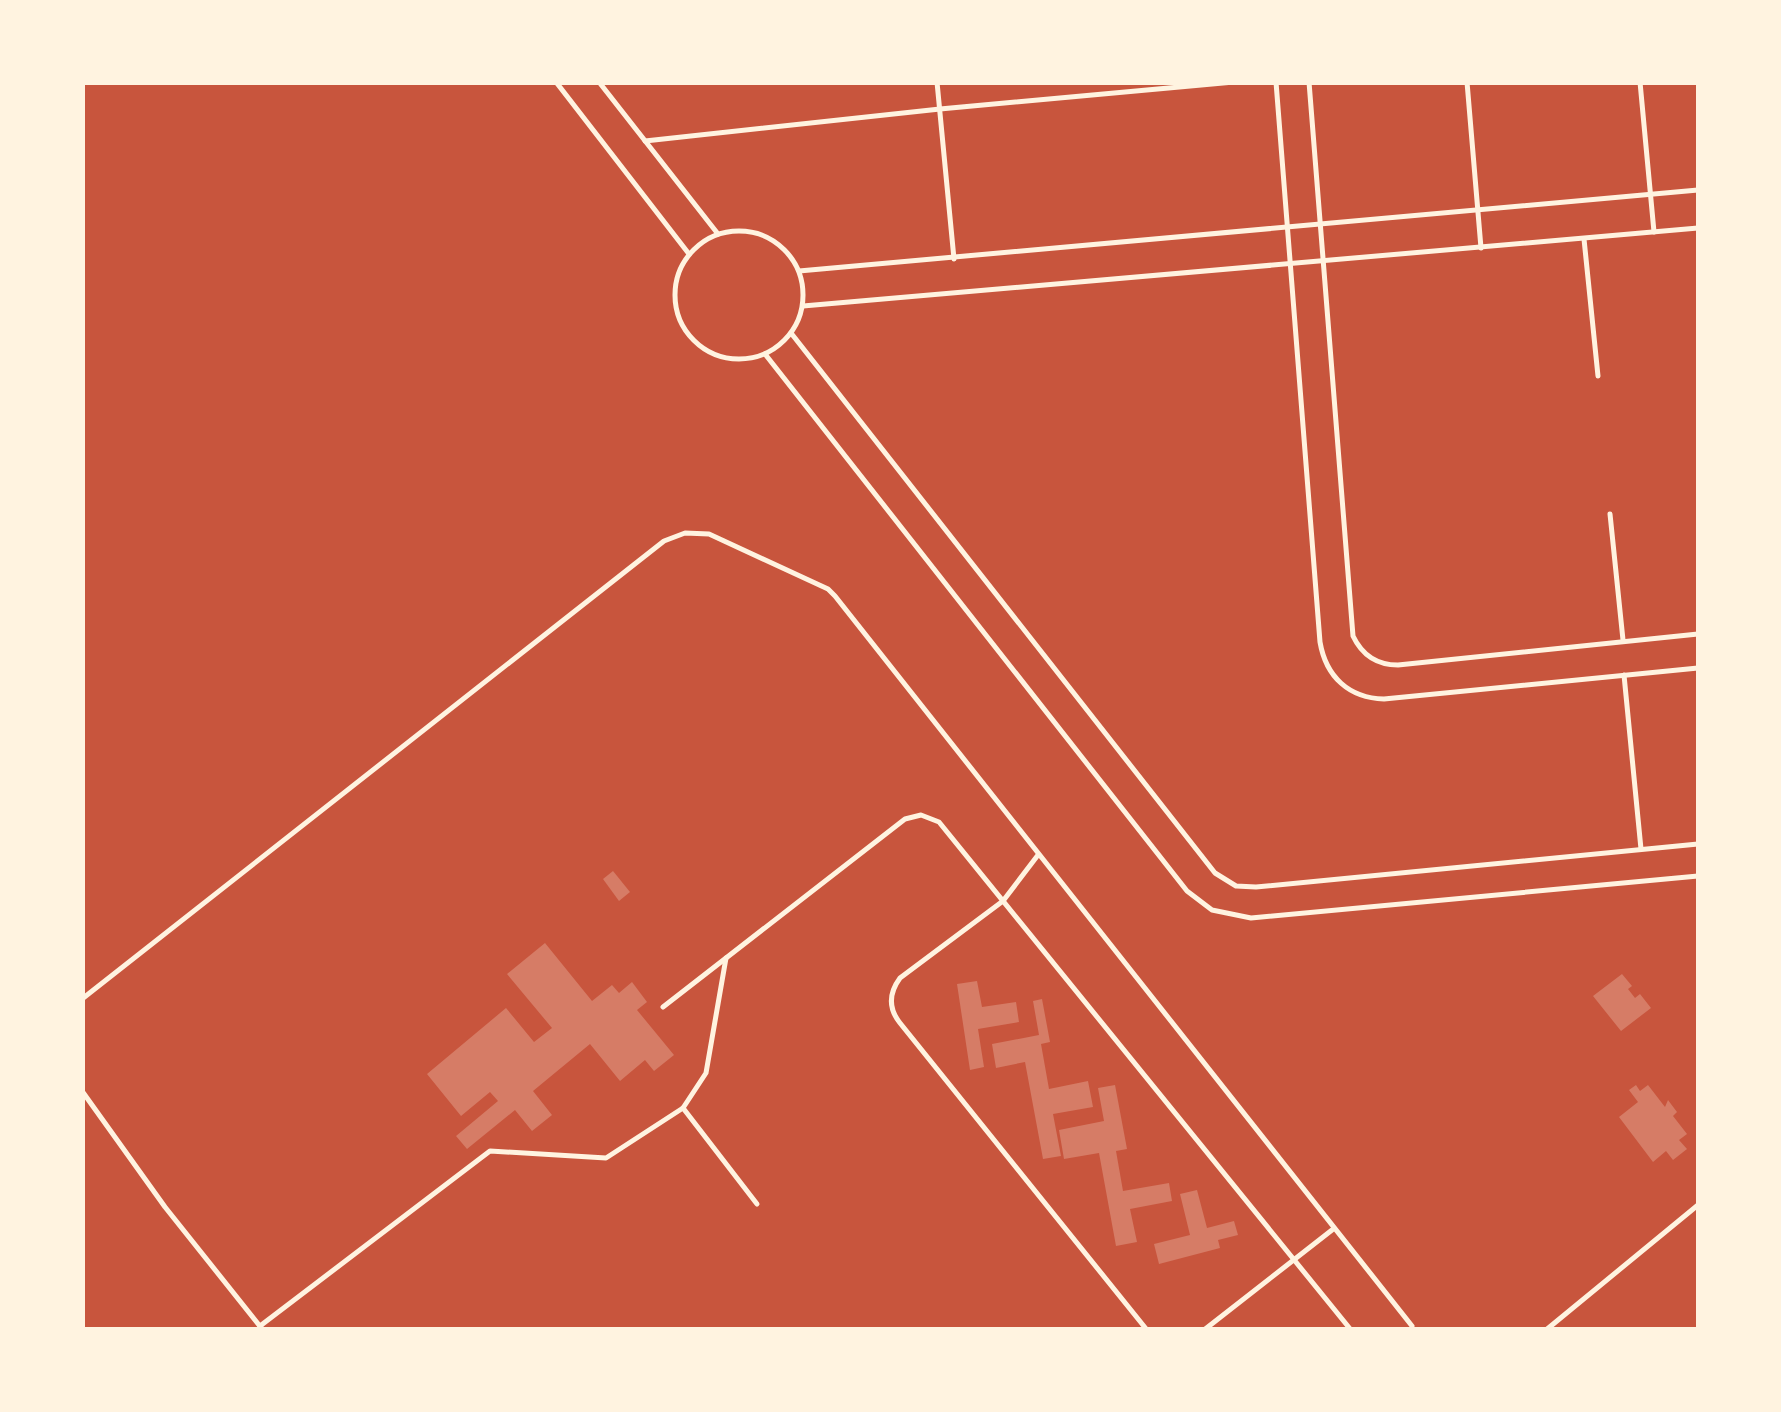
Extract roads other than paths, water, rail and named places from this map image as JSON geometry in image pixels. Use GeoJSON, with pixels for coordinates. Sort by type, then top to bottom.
{"type":"FeatureCollection","features":[{"type":"Feature","properties":{"kind":"lane"},"geometry":{"type":"LineString","coordinates":[[556,82],[689,254]]}},
{"type":"Feature","properties":{"kind":"lane"},"geometry":{"type":"LineString","coordinates":[[599,82],[718,234]]}},
{"type":"Feature","properties":{"kind":"lane"},"geometry":{"type":"LineString","coordinates":[[937,82],[954,258]]}},
{"type":"Feature","properties":{"kind":"lane"},"geometry":{"type":"LineString","coordinates":[[646,142],[1234,82]]}},
{"type":"Feature","properties":{"kind":"lane"},"geometry":{"type":"LineString","coordinates":[[1276,82],[1320,642],[1330,673],[1354,694],[1384,699],[1698,668]]}},
{"type":"Feature","properties":{"kind":"lane"},"geometry":{"type":"LineString","coordinates":[[1309,82],[1354,636],[1363,652],[1380,663],[1398,665],[1698,634]]}},
{"type":"Feature","properties":{"kind":"lane"},"geometry":{"type":"LineString","coordinates":[[1467,82],[1481,248]]}},
{"type":"Feature","properties":{"kind":"lane"},"geometry":{"type":"LineString","coordinates":[[1640,82],[1654,232]]}},
{"type":"Feature","properties":{"kind":"lane"},"geometry":{"type":"LineString","coordinates":[[799,271],[1698,190]]}},
{"type":"Feature","properties":{"kind":"lane"},"geometry":{"type":"LineString","coordinates":[[802,306],[1698,228]]}},
{"type":"Feature","properties":{"kind":"lane"},"geometry":{"type":"LineString","coordinates":[[742,230],[766,236],[786,250],[799,271],[802,306],[791,333],[766,354],[729,359],[706,350],[688,334],[675,300],[678,276],[689,254],[718,234],[742,230]]}},
{"type":"Feature","properties":{"kind":"lane"},"geometry":{"type":"LineString","coordinates":[[1584,239],[1598,376]]}},
{"type":"Feature","properties":{"kind":"lane"},"geometry":{"type":"LineString","coordinates":[[791,333],[1215,873],[1228,883],[1256,886],[1698,844]]}},
{"type":"Feature","properties":{"kind":"lane"},"geometry":{"type":"LineString","coordinates":[[766,354],[1187,891],[1202,905],[1224,915],[1251,918],[1698,876]]}},
{"type":"Feature","properties":{"kind":"lane"},"geometry":{"type":"LineString","coordinates":[[1610,514],[1623,642]]}},
{"type":"Feature","properties":{"kind":"lane"},"geometry":{"type":"LineString","coordinates":[[82,998],[664,541],[685,533],[720,538],[828,589],[835,596],[1412,1326]]}},
{"type":"Feature","properties":{"kind":"lane"},"geometry":{"type":"LineString","coordinates":[[1624,675],[1641,849]]}},
{"type":"Feature","properties":{"kind":"lane"},"geometry":{"type":"LineString","coordinates":[[663,1007],[905,819],[921,815],[939,822],[1351,1330]]}},
{"type":"Feature","properties":{"kind":"lane"},"geometry":{"type":"LineString","coordinates":[[1038,855],[1003,901],[900,978],[892,991],[893,1012],[1147,1330]]}},
{"type":"Feature","properties":{"kind":"lane"},"geometry":{"type":"LineString","coordinates":[[82,1091],[165,1207],[262,1328],[490,1152],[606,1158],[684,1108],[706,1073],[726,958]]}},
{"type":"Feature","properties":{"kind":"lane"},"geometry":{"type":"LineString","coordinates":[[684,1108],[756,1204]]}},
{"type":"Feature","properties":{"kind":"lane"},"geometry":{"type":"LineString","coordinates":[[1546,1330],[1698,1205]]}},
{"type":"Feature","properties":{"kind":"lane"},"geometry":{"type":"LineString","coordinates":[[1204,1330],[1333,1230]]}}]}
